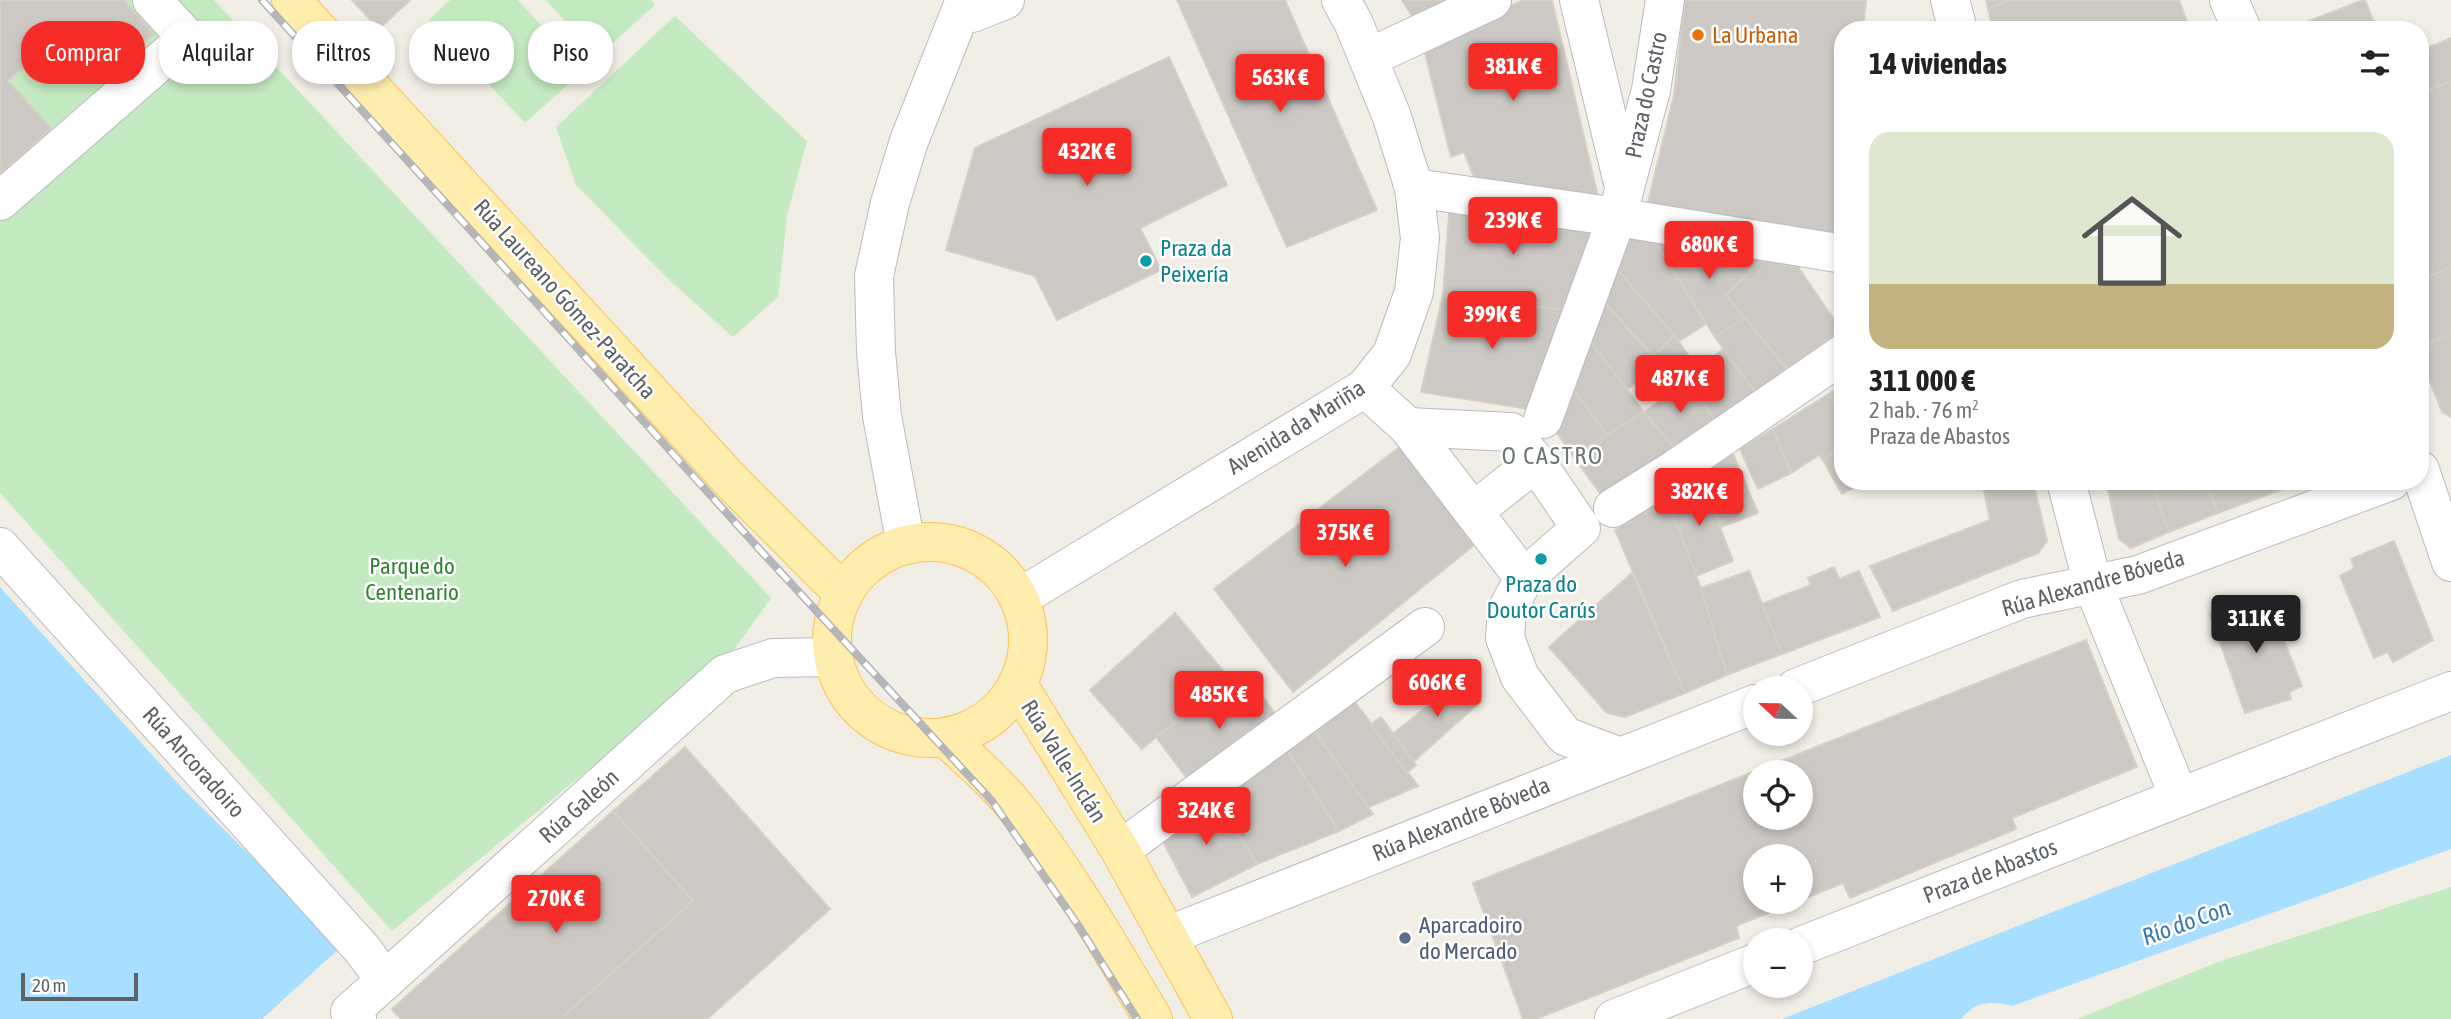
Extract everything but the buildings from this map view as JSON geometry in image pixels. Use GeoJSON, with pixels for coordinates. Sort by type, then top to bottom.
{"type":"FeatureCollection","features":[{"type":"Feature","properties":{"kind":"main road","name":"Rúa Laureano Gómez-Paratcha"},"geometry":{"type":"LineString","coordinates":[[291,0],[733,483],[844,594]]}},
{"type":"Feature","properties":{"kind":"main road"},"geometry":{"type":"LineString","coordinates":[[940,543],[972,551],[991,563],[1007,579],[1019,598],[1027,620],[1029,642],[1026,664],[1018,685],[1005,704],[988,720],[968,731],[946,737],[914,738],[876,723],[860,710],[848,695],[833,657],[833,628],[836,611],[844,594],[864,568],[891,550],[906,545],[940,543]]}},
{"type":"Feature","properties":{"kind":"main road","name":"Rúa Valle-Inclán"},"geometry":{"type":"LineString","coordinates":[[1018,685],[1120,850],[1213,1019]]}},
{"type":"Feature","properties":{"kind":"main road"},"geometry":{"type":"LineString","coordinates":[[946,737],[995,784],[1021,814],[1091,917],[1153,1019]]}},
{"type":"Feature","properties":{"kind":"street"},"geometry":{"type":"LineString","coordinates":[[0,201],[187,38],[152,0]]}},
{"type":"Feature","properties":{"kind":"street","name":"Avenida da Mariña"},"geometry":{"type":"LineString","coordinates":[[1019,598],[1365,388],[1392,354],[1414,292],[1420,238],[1414,188],[1392,117],[1341,0]]}},
{"type":"Feature","properties":{"kind":"street"},"geometry":{"type":"LineString","coordinates":[[1368,58],[1492,0]]}},
{"type":"Feature","properties":{"kind":"street","name":"Praza do Castro"},"geometry":{"type":"LineString","coordinates":[[1579,0],[1621,203]]}},
{"type":"Feature","properties":{"kind":"street","name":"Praza do Castro"},"geometry":{"type":"LineString","coordinates":[[1621,203],[1651,90],[1665,0]]}},
{"type":"Feature","properties":{"kind":"street"},"geometry":{"type":"LineString","coordinates":[[1950,0],[1956,21]]}},
{"type":"Feature","properties":{"kind":"street"},"geometry":{"type":"LineString","coordinates":[[2230,0],[2238,21]]}},
{"type":"Feature","properties":{"kind":"street"},"geometry":{"type":"LineString","coordinates":[[906,545],[882,416],[876,352],[874,276],[890,203],[909,141],[976,8]]}},
{"type":"Feature","properties":{"kind":"street"},"geometry":{"type":"LineString","coordinates":[[1414,188],[1621,203],[1834,252]]}},
{"type":"Feature","properties":{"kind":"street"},"geometry":{"type":"LineString","coordinates":[[1543,419],[1621,203]]}},
{"type":"Feature","properties":{"kind":"street"},"geometry":{"type":"LineString","coordinates":[[1613,509],[1834,360]]}},
{"type":"Feature","properties":{"kind":"street"},"geometry":{"type":"LineString","coordinates":[[1365,388],[1408,427],[1524,578]]}},
{"type":"Feature","properties":{"kind":"street"},"geometry":{"type":"LineString","coordinates":[[1408,427],[1511,432],[1536,462],[1581,528],[1524,578],[1507,610],[1505,638],[1520,677],[1566,736],[1619,757]]}},
{"type":"Feature","properties":{"kind":"street"},"geometry":{"type":"LineString","coordinates":[[2429,467],[2451,458]]}},
{"type":"Feature","properties":{"kind":"street"},"geometry":{"type":"LineString","coordinates":[[1474,511],[1536,462]]}},
{"type":"Feature","properties":{"kind":"street"},"geometry":{"type":"LineString","coordinates":[[2069,490],[2093,585],[2179,797]]}},
{"type":"Feature","properties":{"kind":"street","name":"Rúa Alexandre Bóveda"},"geometry":{"type":"LineString","coordinates":[[1813,681],[2022,599],[2138,575],[2367,490]]}},
{"type":"Feature","properties":{"kind":"street"},"geometry":{"type":"LineString","coordinates":[[2427,490],[2451,562]]}},
{"type":"Feature","properties":{"kind":"street","name":"Rúa Ancoradoiro"},"geometry":{"type":"LineString","coordinates":[[0,547],[362,949],[385,979]]}},
{"type":"Feature","properties":{"kind":"street"},"geometry":{"type":"LineString","coordinates":[[1120,850],[1425,627]]}},
{"type":"Feature","properties":{"kind":"street","name":"Rúa Galeón"},"geometry":{"type":"LineString","coordinates":[[353,1015],[385,979],[725,674],[773,658],[833,657]]}},
{"type":"Feature","properties":{"kind":"street","name":"Praza de Abastos"},"geometry":{"type":"LineString","coordinates":[[1813,941],[2451,691]]}},
{"type":"Feature","properties":{"kind":"street","name":"Rúa Alexandre Bóveda"},"geometry":{"type":"LineString","coordinates":[[1167,936],[1743,709]]}},
{"type":"Feature","properties":{"kind":"street"},"geometry":{"type":"LineString","coordinates":[[1549,784],[1566,736]]}},
{"type":"Feature","properties":{"kind":"street"},"geometry":{"type":"LineString","coordinates":[[1614,1019],[1743,968]]}},
{"type":"Feature","properties":{"kind":"green space","name":"Parque do Centenario"},"geometry":{"type":"Polygon","coordinates":[[[0,0],[214,0],[234,21],[159,21],[159,84],[278,84],[278,69],[771,598],[734,650],[392,931],[0,493],[0,0]]]}},
{"type":"Feature","properties":{"kind":"green space"},"geometry":{"type":"Polygon","coordinates":[[[450,0],[518,0],[537,21],[528,21],[528,84],[568,84],[525,123],[489,84],[514,84],[514,21],[429,20],[450,0]]]}},
{"type":"Feature","properties":{"kind":"green space"},"geometry":{"type":"Polygon","coordinates":[[[546,0],[651,0],[655,5],[613,43],[613,21],[565,21],[546,0]]]}},
{"type":"Feature","properties":{"kind":"green space"},"geometry":{"type":"Polygon","coordinates":[[[675,16],[807,141],[787,216],[778,297],[733,337],[668,279],[576,185],[556,127],[602,84],[613,84],[613,74],[675,16]]]}},
{"type":"Feature","properties":{"kind":"green space"},"geometry":{"type":"Polygon","coordinates":[[[2451,887],[2451,1019],[2077,1019],[2218,962],[2451,887]]]}},
{"type":"Feature","properties":{"kind":"water"},"geometry":{"type":"Polygon","coordinates":[[[0,587],[183,789],[342,946],[262,1019],[0,1019],[0,587]]]}},
{"type":"Feature","properties":{"kind":"water","name":"Río do Con"},"geometry":{"type":"Polygon","coordinates":[[[2451,755],[2451,849],[2012,1006],[1998,1003],[1978,1005],[1961,1019],[1782,1019],[2451,755]]]}},
{"type":"Feature","properties":{"kind":"railway"},"geometry":{"type":"LineString","coordinates":[[262,0],[761,551],[992,801],[1078,925],[1137,1019]]}},
{"type":"Feature","properties":{"kind":"place","name":"La Urbana"},"geometry":{"type":"Point","coordinates":[1698,35]}},
{"type":"Feature","properties":{"kind":"place","name":"Praza da Peixería"},"geometry":{"type":"Point","coordinates":[1146,261]}},
{"type":"Feature","properties":{"kind":"place","name":"Praza do Doutor Carús"},"geometry":{"type":"Point","coordinates":[1541,559]}},
{"type":"Feature","properties":{"kind":"place","name":"Aparcadoiro do Mercado"},"geometry":{"type":"Point","coordinates":[1405,938]}},
{"type":"Feature","properties":{"kind":"district","name":"O CASTRO"},"geometry":{"type":"Point","coordinates":[1553,455]}}]}
